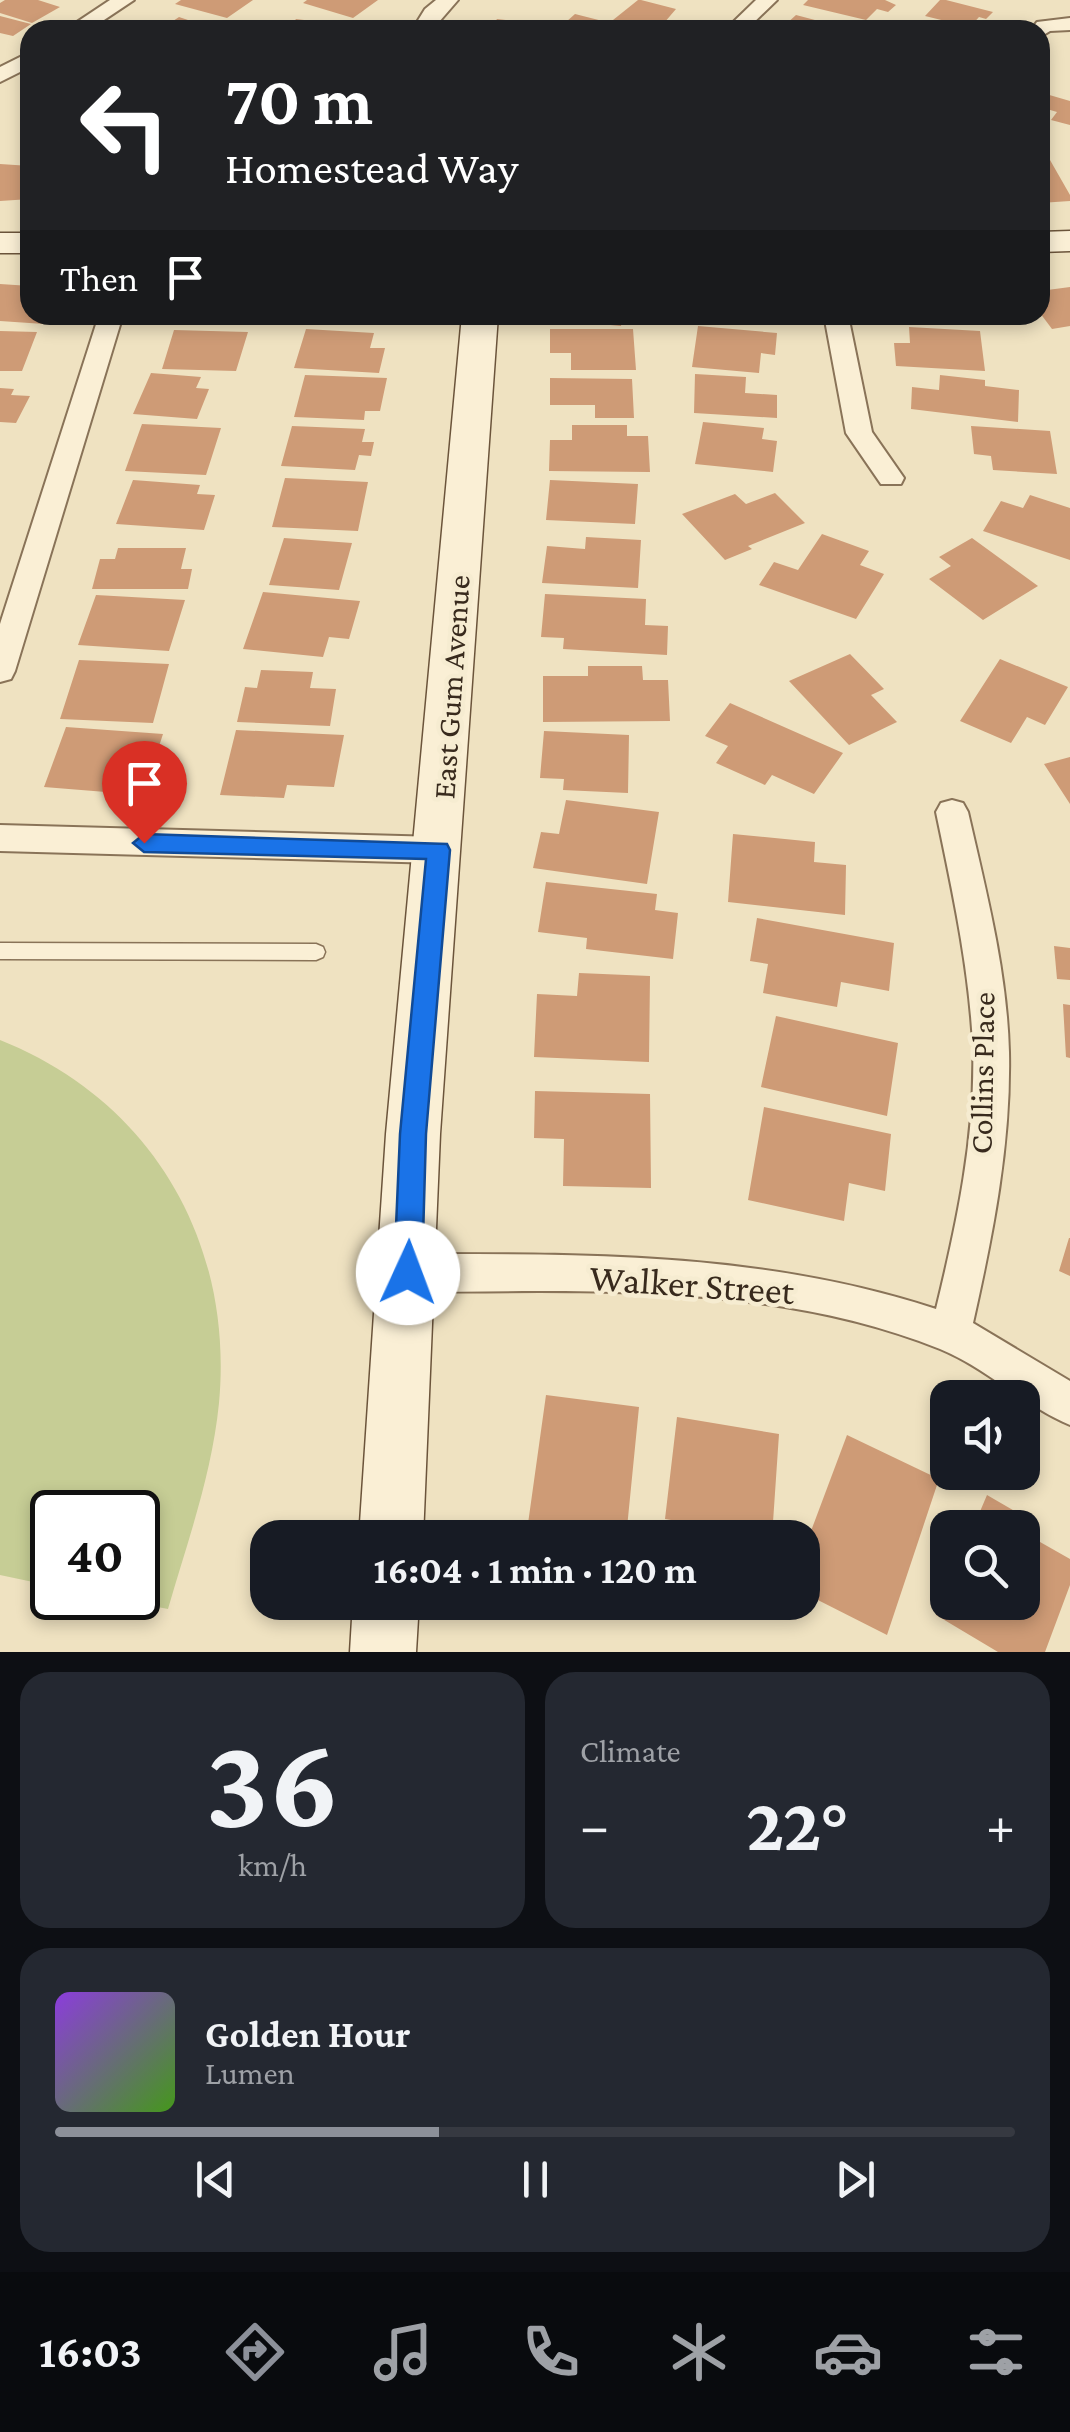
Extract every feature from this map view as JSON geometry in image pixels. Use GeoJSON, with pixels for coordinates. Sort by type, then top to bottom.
{"type":"FeatureCollection","features":[{"type":"Feature","properties":{"kind":"street"},"geometry":{"type":"LineString","coordinates":[[91,20],[124,0]]}},
{"type":"Feature","properties":{"kind":"street"},"geometry":{"type":"LineString","coordinates":[[428,20],[448,0]]}},
{"type":"Feature","properties":{"kind":"street"},"geometry":{"type":"LineString","coordinates":[[745,20],[766,0]]}},
{"type":"Feature","properties":{"kind":"street"},"geometry":{"type":"LineString","coordinates":[[0,671],[108,325]]}},
{"type":"Feature","properties":{"kind":"street","name":"East Gum Avenue"},"geometry":{"type":"LineString","coordinates":[[391,1520],[413,1134],[479,325]]}},
{"type":"Feature","properties":{"kind":"street"},"geometry":{"type":"LineString","coordinates":[[838,325],[859,433],[891,478]]}},
{"type":"Feature","properties":{"kind":"street","name":"Collins Place"},"geometry":{"type":"LineString","coordinates":[[950,1333],[968,1257],[989,1120],[989,1010],[952,812]]}},
{"type":"Feature","properties":{"kind":"street"},"geometry":{"type":"LineString","coordinates":[[0,838],[438,850]]}},
{"type":"Feature","properties":{"kind":"street","name":"Walker Street"},"geometry":{"type":"LineString","coordinates":[[408,1273],[753,1281],[864,1302],[950,1333],[1070,1404]]}},
{"type":"Feature","properties":{"kind":"street"},"geometry":{"type":"LineString","coordinates":[[383,1652],[385,1620]]}},
{"type":"Feature","properties":{"kind":"lane"},"geometry":{"type":"LineString","coordinates":[[0,951],[316,952]]}},
{"type":"Feature","properties":{"kind":"green space"},"geometry":{"type":"Polygon","coordinates":[[[0,1040],[53,1066],[100,1099],[140,1139],[172,1183],[196,1233],[212,1286],[220,1343],[219,1403],[211,1455],[168,1609],[160,1607],[160,1490],[30,1490],[30,1581],[0,1575],[0,1040]]]}},
{"type":"Feature","properties":{"kind":"building"},"geometry":{"type":"Polygon","coordinates":[[[38,0],[60,7],[37,20],[22,20],[0,13],[0,3],[38,0]]]}},
{"type":"Feature","properties":{"kind":"building"},"geometry":{"type":"Polygon","coordinates":[[[181,0],[253,0],[227,18],[175,4],[181,0]]]}},
{"type":"Feature","properties":{"kind":"building"},"geometry":{"type":"Polygon","coordinates":[[[378,0],[353,18],[303,3],[378,0]]]}},
{"type":"Feature","properties":{"kind":"building"},"geometry":{"type":"Polygon","coordinates":[[[638,0],[676,9],[667,20],[613,20],[638,0]]]}},
{"type":"Feature","properties":{"kind":"building"},"geometry":{"type":"Polygon","coordinates":[[[808,0],[885,0],[896,5],[888,12],[877,9],[866,20],[803,5],[808,0]]]}},
{"type":"Feature","properties":{"kind":"building"},"geometry":{"type":"Polygon","coordinates":[[[940,0],[993,12],[986,19],[976,20],[925,16],[940,0]]]}},
{"type":"Feature","properties":{"kind":"building"},"geometry":{"type":"Polygon","coordinates":[[[575,14],[599,20],[568,20],[575,14]]]}},
{"type":"Feature","properties":{"kind":"building"},"geometry":{"type":"Polygon","coordinates":[[[0,16],[20,21],[20,31],[13,36],[0,33],[0,16]]]}},
{"type":"Feature","properties":{"kind":"building"},"geometry":{"type":"Polygon","coordinates":[[[1050,95],[1070,101],[1070,125],[1051,120],[1057,112],[1050,110],[1050,95]]]}},
{"type":"Feature","properties":{"kind":"building"},"geometry":{"type":"Polygon","coordinates":[[[1050,160],[1070,195],[1070,201],[1050,202],[1050,160]]]}},
{"type":"Feature","properties":{"kind":"building"},"geometry":{"type":"Polygon","coordinates":[[[0,164],[20,165],[20,200],[0,201],[0,164]]]}},
{"type":"Feature","properties":{"kind":"building"},"geometry":{"type":"Polygon","coordinates":[[[0,284],[20,285],[20,322],[0,321],[0,284]]]}},
{"type":"Feature","properties":{"kind":"building"},"geometry":{"type":"Polygon","coordinates":[[[1070,287],[1070,326],[1052,329],[1049,325],[1050,290],[1070,287]]]}},
{"type":"Feature","properties":{"kind":"building"},"geometry":{"type":"Polygon","coordinates":[[[698,326],[777,333],[775,355],[761,353],[759,373],[692,367],[698,326]]]}},
{"type":"Feature","properties":{"kind":"building"},"geometry":{"type":"Polygon","coordinates":[[[909,327],[980,331],[985,371],[896,366],[894,343],[910,343],[909,327]]]}},
{"type":"Feature","properties":{"kind":"building"},"geometry":{"type":"Polygon","coordinates":[[[306,329],[374,333],[370,348],[385,348],[379,373],[294,368],[306,329]]]}},
{"type":"Feature","properties":{"kind":"building"},"geometry":{"type":"Polygon","coordinates":[[[550,329],[633,329],[636,370],[571,370],[571,353],[550,353],[550,329]]]}},
{"type":"Feature","properties":{"kind":"building"},"geometry":{"type":"Polygon","coordinates":[[[174,330],[248,332],[236,371],[162,369],[174,330]]]}},
{"type":"Feature","properties":{"kind":"building"},"geometry":{"type":"Polygon","coordinates":[[[0,331],[37,332],[22,371],[0,371],[0,331]]]}},
{"type":"Feature","properties":{"kind":"building"},"geometry":{"type":"Polygon","coordinates":[[[151,373],[201,377],[196,388],[209,389],[197,419],[133,414],[151,373]]]}},
{"type":"Feature","properties":{"kind":"building"},"geometry":{"type":"Polygon","coordinates":[[[695,374],[746,377],[745,393],[777,395],[777,418],[694,413],[695,374]]]}},
{"type":"Feature","properties":{"kind":"building"},"geometry":{"type":"Polygon","coordinates":[[[305,375],[387,378],[380,411],[365,411],[364,420],[294,417],[305,375]]]}},
{"type":"Feature","properties":{"kind":"building"},"geometry":{"type":"Polygon","coordinates":[[[940,375],[985,380],[985,386],[1019,390],[1018,422],[911,409],[912,387],[939,390],[940,375]]]}},
{"type":"Feature","properties":{"kind":"building"},"geometry":{"type":"Polygon","coordinates":[[[550,378],[632,379],[634,418],[595,418],[595,405],[550,405],[550,378]]]}},
{"type":"Feature","properties":{"kind":"building"},"geometry":{"type":"Polygon","coordinates":[[[0,388],[14,389],[11,395],[30,396],[16,423],[0,422],[0,388]]]}},
{"type":"Feature","properties":{"kind":"building"},"geometry":{"type":"Polygon","coordinates":[[[703,422],[764,428],[762,439],[777,441],[773,472],[695,464],[703,422]]]}},
{"type":"Feature","properties":{"kind":"building"},"geometry":{"type":"Polygon","coordinates":[[[142,424],[221,428],[206,475],[125,471],[142,424]]]}},
{"type":"Feature","properties":{"kind":"building"},"geometry":{"type":"Polygon","coordinates":[[[572,425],[627,425],[627,436],[648,436],[650,472],[549,471],[550,440],[572,440],[572,425]]]}},
{"type":"Feature","properties":{"kind":"building"},"geometry":{"type":"Polygon","coordinates":[[[292,426],[365,429],[362,442],[374,442],[371,456],[359,455],[355,470],[281,466],[292,426]]]}},
{"type":"Feature","properties":{"kind":"building"},"geometry":{"type":"Polygon","coordinates":[[[971,426],[1050,431],[1057,474],[993,470],[991,456],[974,454],[971,426]]]}},
{"type":"Feature","properties":{"kind":"building"},"geometry":{"type":"Polygon","coordinates":[[[285,478],[368,482],[358,531],[272,527],[285,478]]]}},
{"type":"Feature","properties":{"kind":"building"},"geometry":{"type":"Polygon","coordinates":[[[133,480],[200,485],[197,494],[215,495],[204,530],[116,524],[133,480]]]}},
{"type":"Feature","properties":{"kind":"building"},"geometry":{"type":"Polygon","coordinates":[[[550,480],[638,484],[635,524],[546,520],[550,480]]]}},
{"type":"Feature","properties":{"kind":"building"},"geometry":{"type":"Polygon","coordinates":[[[775,493],[805,523],[748,546],[752,549],[725,560],[682,514],[735,494],[746,504],[775,493]]]}},
{"type":"Feature","properties":{"kind":"building"},"geometry":{"type":"Polygon","coordinates":[[[1030,495],[1070,508],[1070,560],[983,531],[1001,501],[1023,508],[1030,495]]]}},
{"type":"Feature","properties":{"kind":"building"},"geometry":{"type":"Polygon","coordinates":[[[822,534],[869,551],[860,565],[884,574],[856,619],[759,585],[774,562],[798,570],[822,534]]]}},
{"type":"Feature","properties":{"kind":"building"},"geometry":{"type":"Polygon","coordinates":[[[586,537],[641,540],[638,588],[542,583],[547,546],[585,549],[586,537]]]}},
{"type":"Feature","properties":{"kind":"building"},"geometry":{"type":"Polygon","coordinates":[[[284,538],[352,543],[339,590],[269,585],[284,538]]]}},
{"type":"Feature","properties":{"kind":"building"},"geometry":{"type":"Polygon","coordinates":[[[972,538],[1038,586],[983,620],[929,579],[951,566],[939,557],[972,538]]]}},
{"type":"Feature","properties":{"kind":"building"},"geometry":{"type":"Polygon","coordinates":[[[118,548],[186,548],[181,569],[192,569],[188,589],[92,589],[100,559],[115,559],[118,548]]]}},
{"type":"Feature","properties":{"kind":"building"},"geometry":{"type":"Polygon","coordinates":[[[263,592],[360,601],[349,639],[329,637],[323,657],[243,649],[263,592]]]}},
{"type":"Feature","properties":{"kind":"building"},"geometry":{"type":"Polygon","coordinates":[[[545,594],[646,599],[645,625],[668,626],[667,655],[563,649],[564,638],[541,637],[545,594]]]}},
{"type":"Feature","properties":{"kind":"building"},"geometry":{"type":"Polygon","coordinates":[[[96,595],[185,600],[169,651],[78,645],[96,595]]]}},
{"type":"Feature","properties":{"kind":"building"},"geometry":{"type":"Polygon","coordinates":[[[850,654],[884,689],[871,695],[897,722],[849,745],[789,681],[850,654]]]}},
{"type":"Feature","properties":{"kind":"building"},"geometry":{"type":"Polygon","coordinates":[[[1000,659],[1068,687],[1045,725],[1027,717],[1011,743],[960,721],[1000,659]]]}},
{"type":"Feature","properties":{"kind":"building"},"geometry":{"type":"Polygon","coordinates":[[[79,660],[169,664],[153,723],[60,719],[79,660]]]}},
{"type":"Feature","properties":{"kind":"building"},"geometry":{"type":"Polygon","coordinates":[[[588,666],[642,666],[643,680],[668,680],[670,721],[543,722],[543,676],[588,676],[588,666]]]}},
{"type":"Feature","properties":{"kind":"building"},"geometry":{"type":"Polygon","coordinates":[[[261,670],[313,672],[310,688],[336,689],[330,726],[237,722],[245,687],[257,688],[261,670]]]}},
{"type":"Feature","properties":{"kind":"building"},"geometry":{"type":"Polygon","coordinates":[[[730,703],[843,753],[814,794],[772,775],[765,785],[716,763],[728,746],[705,736],[730,703]]]}},
{"type":"Feature","properties":{"kind":"building"},"geometry":{"type":"Polygon","coordinates":[[[66,727],[163,734],[143,795],[44,787],[66,727]]]}},
{"type":"Feature","properties":{"kind":"building"},"geometry":{"type":"Polygon","coordinates":[[[236,730],[344,735],[334,787],[287,785],[284,798],[220,795],[236,730]]]}},
{"type":"Feature","properties":{"kind":"building"},"geometry":{"type":"Polygon","coordinates":[[[544,731],[629,735],[628,793],[563,790],[564,779],[540,778],[544,731]]]}},
{"type":"Feature","properties":{"kind":"building"},"geometry":{"type":"Polygon","coordinates":[[[1070,757],[1070,804],[1044,764],[1070,757]]]}},
{"type":"Feature","properties":{"kind":"building"},"geometry":{"type":"Polygon","coordinates":[[[566,800],[659,812],[647,884],[533,868],[541,832],[559,834],[566,800]]]}},
{"type":"Feature","properties":{"kind":"building"},"geometry":{"type":"Polygon","coordinates":[[[733,834],[815,842],[814,862],[846,865],[845,915],[728,902],[733,834]]]}},
{"type":"Feature","properties":{"kind":"building"},"geometry":{"type":"Polygon","coordinates":[[[546,882],[657,894],[655,910],[678,913],[673,959],[586,949],[587,938],[538,932],[546,882]]]}},
{"type":"Feature","properties":{"kind":"building"},"geometry":{"type":"Polygon","coordinates":[[[757,918],[894,943],[889,991],[841,982],[837,1007],[763,993],[768,964],[750,961],[757,918]]]}},
{"type":"Feature","properties":{"kind":"building"},"geometry":{"type":"Polygon","coordinates":[[[1054,946],[1070,948],[1070,980],[1057,979],[1054,946]]]}},
{"type":"Feature","properties":{"kind":"building"},"geometry":{"type":"Polygon","coordinates":[[[579,973],[650,976],[649,1062],[534,1057],[537,994],[577,996],[579,973]]]}},
{"type":"Feature","properties":{"kind":"building"},"geometry":{"type":"Polygon","coordinates":[[[1063,1004],[1070,1005],[1070,1058],[1066,1057],[1063,1004]]]}},
{"type":"Feature","properties":{"kind":"building"},"geometry":{"type":"Polygon","coordinates":[[[776,1016],[898,1043],[887,1116],[761,1087],[776,1016]]]}},
{"type":"Feature","properties":{"kind":"building"},"geometry":{"type":"Polygon","coordinates":[[[535,1091],[650,1094],[651,1188],[563,1186],[564,1139],[534,1138],[535,1091]]]}},
{"type":"Feature","properties":{"kind":"building"},"geometry":{"type":"Polygon","coordinates":[[[764,1107],[891,1134],[885,1191],[849,1183],[844,1221],[748,1200],[764,1107]]]}},
{"type":"Feature","properties":{"kind":"building"},"geometry":{"type":"Polygon","coordinates":[[[1070,1238],[1070,1276],[1059,1271],[1070,1238]]]}},
{"type":"Feature","properties":{"kind":"building"},"geometry":{"type":"Polygon","coordinates":[[[546,1395],[639,1407],[628,1520],[529,1520],[546,1395]]]}},
{"type":"Feature","properties":{"kind":"building"},"geometry":{"type":"Polygon","coordinates":[[[677,1417],[779,1434],[773,1520],[665,1519],[677,1417]]]}},
{"type":"Feature","properties":{"kind":"building"},"geometry":{"type":"Polygon","coordinates":[[[847,1435],[930,1475],[930,1490],[935,1490],[887,1635],[820,1601],[820,1520],[815,1520],[847,1435]]]}},
{"type":"Feature","properties":{"kind":"building"},"geometry":{"type":"Polygon","coordinates":[[[987,1495],[1013,1510],[981,1510],[987,1495]]]}},
{"type":"Feature","properties":{"kind":"building"},"geometry":{"type":"Polygon","coordinates":[[[1040,1542],[1070,1559],[1070,1585],[1045,1652],[998,1652],[944,1620],[1040,1620],[1040,1542]]]}},
{"type":"Feature","properties":{"kind":"route"},"geometry":{"type":"LineString","coordinates":[[144,843],[438,850],[413,1134],[408,1273]]}}]}
